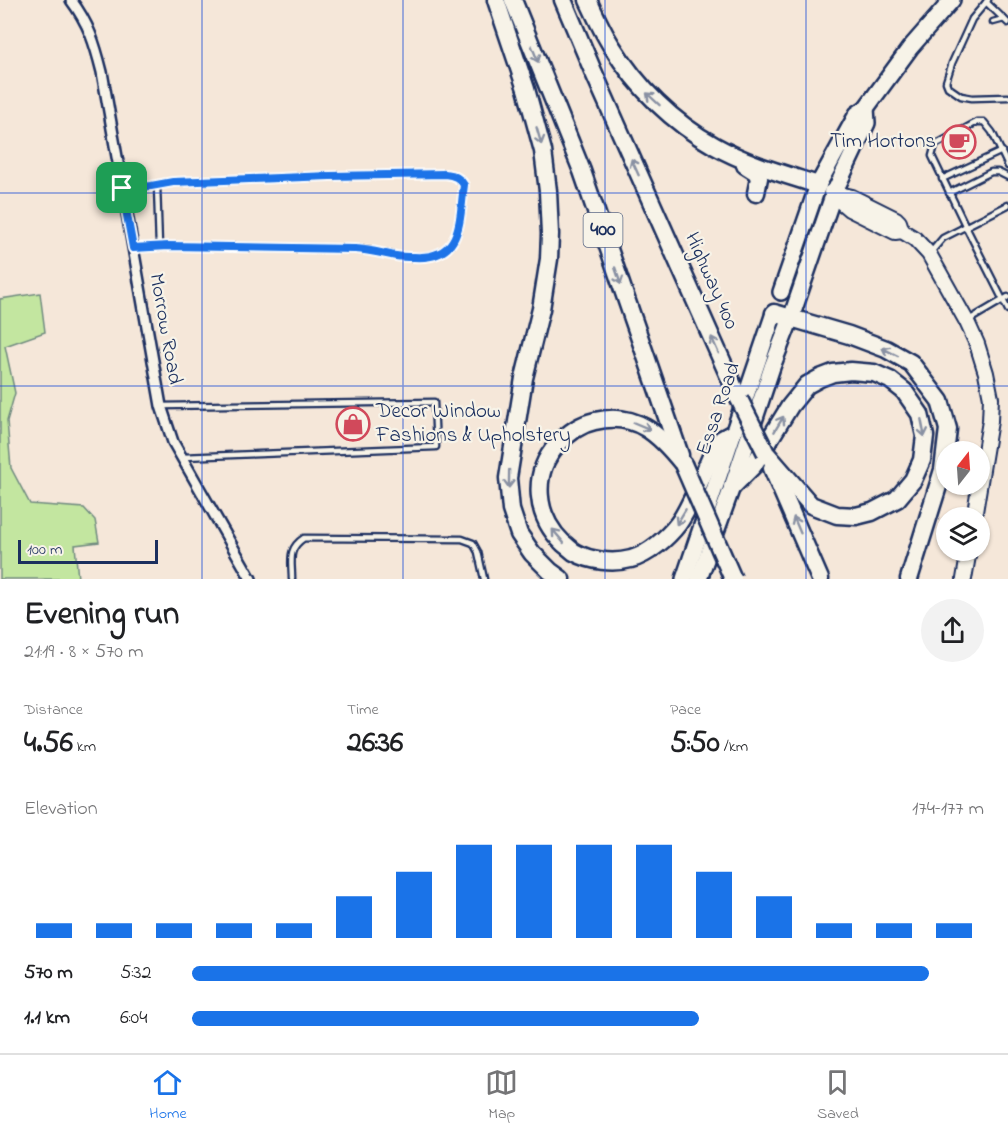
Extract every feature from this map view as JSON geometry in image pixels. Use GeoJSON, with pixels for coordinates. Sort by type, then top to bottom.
{"type":"FeatureCollection","features":[{"type":"Feature","properties":{"kind":"highway"},"geometry":{"type":"LineString","coordinates":[[496,0],[526,89],[543,151],[550,234],[549,259],[541,309],[524,378],[512,449],[508,478],[510,500],[519,534],[532,553],[561,579]]}},
{"type":"Feature","properties":{"kind":"highway","name":"400"},"geometry":{"type":"LineString","coordinates":[[513,0],[582,171],[683,464],[734,579]]}},
{"type":"Feature","properties":{"kind":"highway","name":"Highway 400"},"geometry":{"type":"LineString","coordinates":[[563,0],[592,71],[739,399],[766,453],[820,579]]}},
{"type":"Feature","properties":{"kind":"highway"},"geometry":{"type":"LineString","coordinates":[[588,0],[610,45],[648,95],[674,118],[717,147],[764,167],[818,185]]}},
{"type":"Feature","properties":{"kind":"highway"},"geometry":{"type":"LineString","coordinates":[[717,147],[726,157],[756,172],[759,178],[756,193]]}},
{"type":"Feature","properties":{"kind":"highway"},"geometry":{"type":"LineString","coordinates":[[774,313],[886,349],[911,363],[940,401],[948,429],[943,470],[909,579]]}},
{"type":"Feature","properties":{"kind":"highway"},"geometry":{"type":"LineString","coordinates":[[732,487],[753,466],[790,406],[807,385],[833,373],[851,371],[874,373],[890,380],[904,391],[920,414],[925,436],[922,460],[913,480],[897,500],[872,513],[856,516],[837,515],[811,505],[766,453]]}},
{"type":"Feature","properties":{"kind":"highway"},"geometry":{"type":"LineString","coordinates":[[683,464],[667,444],[651,430],[636,423],[617,419],[597,420],[582,425],[567,434],[544,463],[539,493],[543,513],[556,535],[572,551],[590,558],[608,561],[632,559],[657,545],[678,523],[714,450],[722,439],[733,433]]}},
{"type":"Feature","properties":{"kind":"main road","name":"Essa Road"},"geometry":{"type":"LineString","coordinates":[[780,292],[818,185],[857,114],[866,108],[910,48],[952,0]]}},
{"type":"Feature","properties":{"kind":"main road","name":"Essa Road"},"geometry":{"type":"LineString","coordinates":[[699,579],[834,193],[867,123],[866,108]]}},
{"type":"Feature","properties":{"kind":"main road","name":"Essa Road"},"geometry":{"type":"LineString","coordinates":[[684,579],[774,313]]}},
{"type":"Feature","properties":{"kind":"street","name":"Morrow Road"},"geometry":{"type":"LineString","coordinates":[[71,0],[82,14],[95,44],[102,72],[161,406],[173,442],[251,579]]}},
{"type":"Feature","properties":{"kind":"street"},"geometry":{"type":"LineString","coordinates":[[818,185],[834,193],[849,209],[895,232],[903,231],[915,239],[929,254],[967,322],[977,344],[991,398],[990,421],[976,507]]}},
{"type":"Feature","properties":{"kind":"street","name":"Essa Road"},"geometry":{"type":"LineString","coordinates":[[774,313],[780,292]]}},
{"type":"Feature","properties":{"kind":"street"},"geometry":{"type":"LineString","coordinates":[[964,579],[967,561]]}},
{"type":"Feature","properties":{"kind":"lane"},"geometry":{"type":"LineString","coordinates":[[1006,21],[987,1],[967,28],[946,82],[948,87],[961,96],[1008,97]]}},
{"type":"Feature","properties":{"kind":"lane"},"geometry":{"type":"LineString","coordinates":[[993,22],[1006,21]]}},
{"type":"Feature","properties":{"kind":"lane"},"geometry":{"type":"LineString","coordinates":[[967,28],[976,26]]}},
{"type":"Feature","properties":{"kind":"lane"},"geometry":{"type":"LineString","coordinates":[[1008,166],[992,132],[984,122],[977,122],[935,145],[932,156],[949,194],[1005,298],[1008,309]]}},
{"type":"Feature","properties":{"kind":"lane"},"geometry":{"type":"LineString","coordinates":[[942,179],[1002,151]]}},
{"type":"Feature","properties":{"kind":"lane"},"geometry":{"type":"LineString","coordinates":[[949,194],[991,172],[998,172],[1008,177]]}},
{"type":"Feature","properties":{"kind":"lane"},"geometry":{"type":"LineString","coordinates":[[122,188],[184,181],[445,174],[458,177],[464,185],[459,228],[453,243],[436,256],[396,256],[355,249],[133,248]]}},
{"type":"Feature","properties":{"kind":"lane"},"geometry":{"type":"LineString","coordinates":[[157,185],[159,247]]}},
{"type":"Feature","properties":{"kind":"lane"},"geometry":{"type":"LineString","coordinates":[[929,254],[943,238],[1008,205]]}},
{"type":"Feature","properties":{"kind":"lane"},"geometry":{"type":"LineString","coordinates":[[967,322],[1005,298]]}},
{"type":"Feature","properties":{"kind":"lane"},"geometry":{"type":"LineString","coordinates":[[161,406],[434,402],[436,447],[182,458]]}},
{"type":"Feature","properties":{"kind":"lane"},"geometry":{"type":"LineString","coordinates":[[292,579],[291,551],[297,542],[304,538],[462,539],[473,543],[478,552],[484,579]]}},
{"type":"Feature","properties":{"kind":"green space"},"geometry":{"type":"Polygon","coordinates":[[[40,293],[45,332],[5,346],[15,393],[7,421],[11,468],[30,504],[84,508],[95,520],[99,542],[75,545],[78,579],[0,579],[0,299],[40,293]]]}},
{"type":"Feature","properties":{"kind":"place","name":"Tim Hortons"},"geometry":{"type":"Point","coordinates":[959,142]}},
{"type":"Feature","properties":{"kind":"place","name":"Decor Window Fashions & Upholstery"},"geometry":{"type":"Point","coordinates":[353,424]}},
{"type":"Feature","properties":{"kind":"route"},"geometry":{"type":"LineString","coordinates":[[445,174],[458,177],[464,185],[459,228],[453,243],[436,256],[420,257],[396,256],[355,249],[169,246],[133,248],[122,188],[173,182],[445,174]]}}]}
